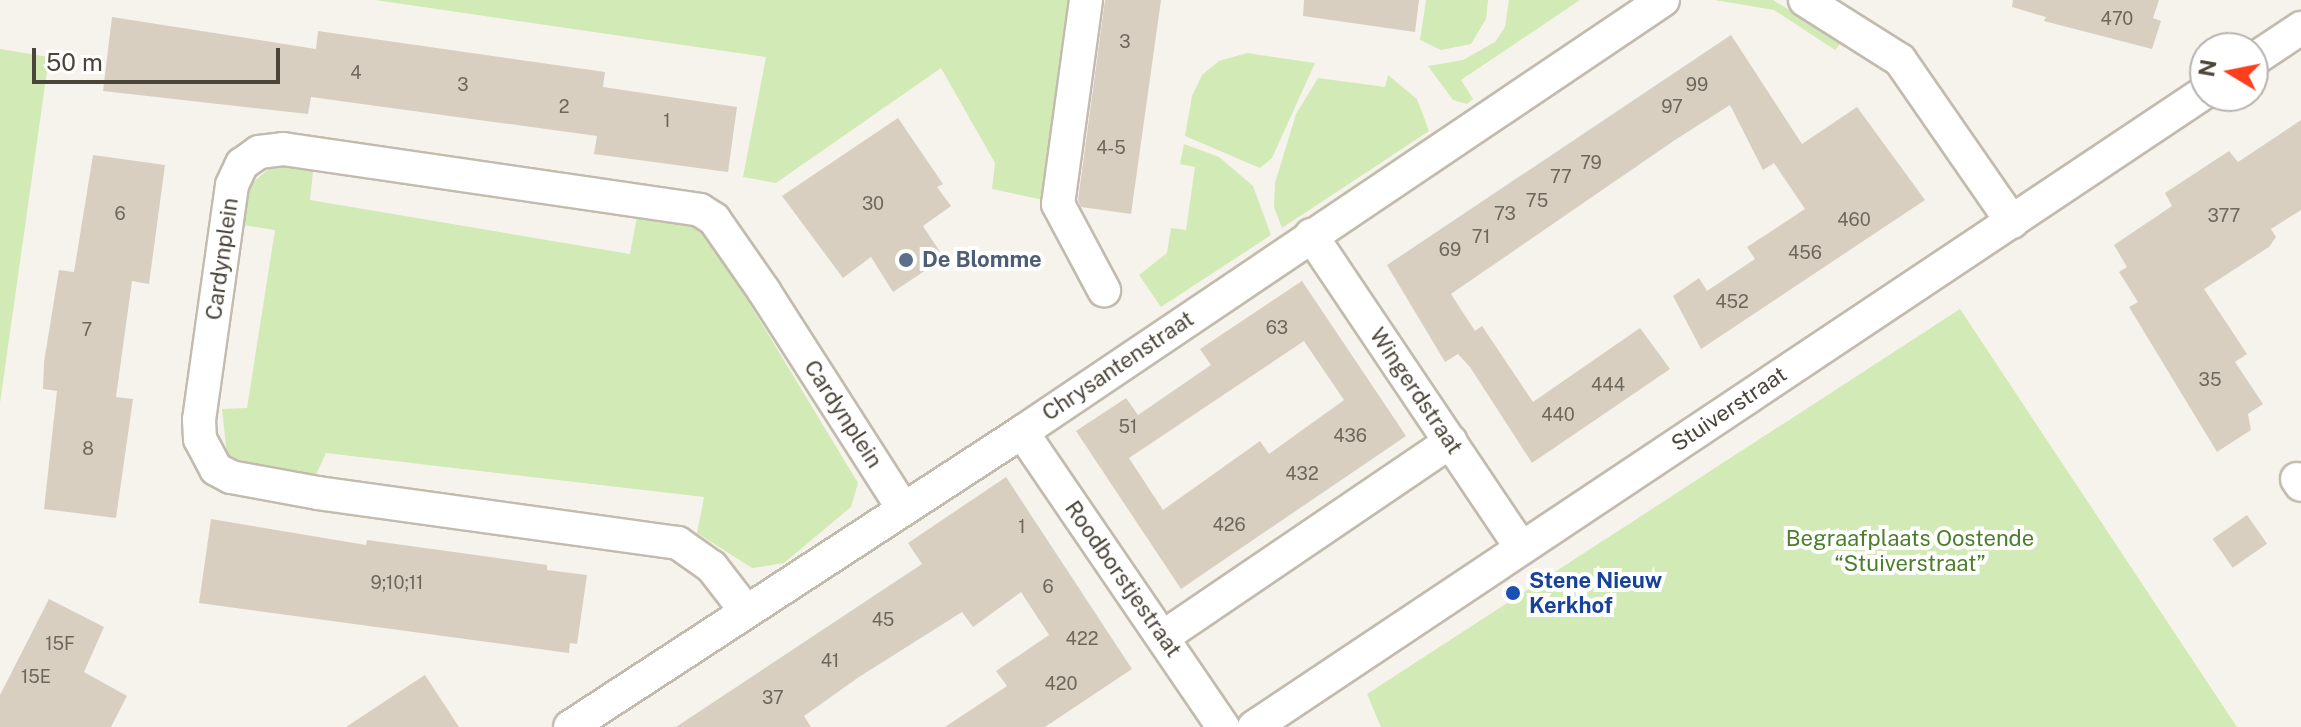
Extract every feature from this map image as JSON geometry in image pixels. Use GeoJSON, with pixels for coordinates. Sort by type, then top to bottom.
{"type":"FeatureCollection","features":[{"type":"Feature","properties":{"kind":"street"},"geometry":{"type":"LineString","coordinates":[[1086,0],[1058,204],[1104,290]]}},
{"type":"Feature","properties":{"kind":"street","name":"Chrysantenstraat"},"geometry":{"type":"LineString","coordinates":[[570,727],[902,507],[1022,432],[1663,0]]}},
{"type":"Feature","properties":{"kind":"street"},"geometry":{"type":"LineString","coordinates":[[1805,0],[1900,60],[2012,222]]}},
{"type":"Feature","properties":{"kind":"street"},"geometry":{"type":"LineString","coordinates":[[2269,49],[2301,28]]}},
{"type":"Feature","properties":{"kind":"street","name":"Stuiverstraat"},"geometry":{"type":"LineString","coordinates":[[1254,727],[2189,103]]}},
{"type":"Feature","properties":{"kind":"street","name":"Cardynplein"},"geometry":{"type":"LineString","coordinates":[[746,611],[712,567],[678,543],[318,493],[231,477],[216,469],[200,439],[199,420],[236,171],[259,152],[283,149],[700,210],[714,219],[764,291],[902,507]]}},
{"type":"Feature","properties":{"kind":"street","name":"Wingerdstraat"},"geometry":{"type":"LineString","coordinates":[[1311,235],[1521,547]]}},
{"type":"Feature","properties":{"kind":"street","name":"Roodborstjestraat"},"geometry":{"type":"LineString","coordinates":[[1022,432],[1223,727]]}},
{"type":"Feature","properties":{"kind":"street"},"geometry":{"type":"LineString","coordinates":[[1163,637],[1451,441]]}},
{"type":"Feature","properties":{"kind":"green space"},"geometry":{"type":"Polygon","coordinates":[[[375,0],[1076,0],[1048,201],[992,189],[995,163],[941,68],[776,183],[743,177],[766,57],[375,0]]]}},
{"type":"Feature","properties":{"kind":"green space"},"geometry":{"type":"Polygon","coordinates":[[[1426,0],[1488,0],[1486,19],[1471,44],[1441,50],[1420,40],[1426,0]]]}},
{"type":"Feature","properties":{"kind":"green space"},"geometry":{"type":"Polygon","coordinates":[[[1509,0],[1580,0],[1461,80],[1473,99],[1467,104],[1453,100],[1428,66],[1463,60],[1495,42],[1505,27],[1509,0]]]}},
{"type":"Feature","properties":{"kind":"green space"},"geometry":{"type":"Polygon","coordinates":[[[1715,0],[1773,0],[1842,42],[1835,50],[1774,10],[1715,0]]]}},
{"type":"Feature","properties":{"kind":"green space"},"geometry":{"type":"Polygon","coordinates":[[[0,49],[49,57],[0,403],[0,49]]]}},
{"type":"Feature","properties":{"kind":"green space"},"geometry":{"type":"Polygon","coordinates":[[[1247,53],[1315,63],[1272,158],[1260,168],[1185,136],[1192,96],[1202,75],[1219,61],[1247,53]]]}},
{"type":"Feature","properties":{"kind":"green space"},"geometry":{"type":"Polygon","coordinates":[[[1388,75],[1417,99],[1429,131],[1282,228],[1274,207],[1275,183],[1296,114],[1318,78],[1385,87],[1388,75]]]}},
{"type":"Feature","properties":{"kind":"green space"},"geometry":{"type":"Polygon","coordinates":[[[1184,144],[1219,157],[1253,186],[1271,235],[1161,307],[1139,275],[1167,253],[1171,228],[1186,230],[1195,167],[1180,164],[1184,144]]]}},
{"type":"Feature","properties":{"kind":"green space"},"geometry":{"type":"Polygon","coordinates":[[[272,166],[313,171],[310,200],[630,254],[638,211],[655,211],[707,233],[858,483],[851,507],[784,563],[752,568],[697,533],[704,497],[326,453],[313,481],[227,456],[222,409],[247,408],[275,230],[242,225],[250,185],[272,166]]]}},
{"type":"Feature","properties":{"kind":"green space","name":"Begraafplaats Oostende “Stuiverstraat”"},"geometry":{"type":"Polygon","coordinates":[[[1960,309],[2237,727],[1381,727],[1367,694],[1960,309]]]}},
{"type":"Feature","properties":{"kind":"building"},"geometry":{"type":"Polygon","coordinates":[[[1105,0],[1161,0],[1131,214],[1081,207],[1078,200],[1105,0]]]}},
{"type":"Feature","properties":{"kind":"building"},"geometry":{"type":"Polygon","coordinates":[[[1304,0],[1419,0],[1415,32],[1303,16],[1304,0]]]}},
{"type":"Feature","properties":{"kind":"building"},"geometry":{"type":"Polygon","coordinates":[[[2013,0],[2159,0],[2153,18],[2161,21],[2152,49],[2044,21],[2046,17],[2012,7],[2013,0]]]}},
{"type":"Feature","properties":{"kind":"building"},"geometry":{"type":"Polygon","coordinates":[[[112,17],[316,49],[318,31],[605,72],[603,87],[737,107],[728,172],[594,154],[597,136],[311,97],[308,114],[103,91],[112,17]]]}},
{"type":"Feature","properties":{"kind":"building"},"geometry":{"type":"Polygon","coordinates":[[[1731,35],[1802,144],[1857,107],[1925,200],[1701,349],[1673,296],[1699,278],[1707,291],[1755,259],[1747,247],[1805,209],[1774,163],[1763,170],[1730,105],[1675,140],[1451,294],[1475,331],[1482,326],[1533,402],[1640,328],[1670,369],[1532,463],[1470,367],[1458,354],[1445,362],[1387,265],[1731,35]]]}},
{"type":"Feature","properties":{"kind":"building"},"geometry":{"type":"Polygon","coordinates":[[[898,118],[943,184],[937,187],[951,206],[923,226],[944,258],[893,292],[871,257],[843,278],[782,196],[898,118]]]}},
{"type":"Feature","properties":{"kind":"building"},"geometry":{"type":"Polygon","coordinates":[[[2301,120],[2301,210],[2271,229],[2276,237],[2269,247],[2204,289],[2247,354],[2235,362],[2263,404],[2248,414],[2251,430],[2217,452],[2129,307],[2138,302],[2119,272],[2127,267],[2114,245],[2172,206],[2165,193],[2229,151],[2238,162],[2301,120]]]}},
{"type":"Feature","properties":{"kind":"building"},"geometry":{"type":"Polygon","coordinates":[[[93,155],[165,165],[149,284],[132,281],[116,397],[133,399],[116,518],[44,509],[57,391],[43,389],[44,362],[59,270],[74,272],[93,155]]]}},
{"type":"Feature","properties":{"kind":"building"},"geometry":{"type":"Polygon","coordinates":[[[1302,281],[1406,436],[1181,589],[1076,431],[1126,398],[1138,415],[1211,365],[1200,349],[1302,281]],[[1304,341],[1129,458],[1163,510],[1260,441],[1269,454],[1344,400],[1304,341]]]}},
{"type":"Feature","properties":{"kind":"building"},"geometry":{"type":"Polygon","coordinates":[[[1006,477],[1132,669],[1045,727],[945,727],[1007,686],[996,671],[1049,635],[1021,592],[973,627],[962,612],[859,677],[804,716],[811,727],[676,727],[922,564],[908,543],[1006,477]]]}},
{"type":"Feature","properties":{"kind":"building"},"geometry":{"type":"Polygon","coordinates":[[[2247,515],[2267,544],[2233,568],[2213,539],[2247,515]]]}},
{"type":"Feature","properties":{"kind":"building"},"geometry":{"type":"Polygon","coordinates":[[[211,519],[366,545],[367,540],[547,565],[547,570],[587,575],[577,644],[570,643],[569,653],[199,603],[211,519]]]}},
{"type":"Feature","properties":{"kind":"building"},"geometry":{"type":"Polygon","coordinates":[[[49,599],[104,627],[84,672],[127,696],[111,727],[0,727],[0,695],[49,599]]]}},
{"type":"Feature","properties":{"kind":"building"},"geometry":{"type":"Polygon","coordinates":[[[425,675],[459,727],[346,727],[411,684],[425,675]]]}},
{"type":"Feature","properties":{"kind":"place","name":"De Blomme"},"geometry":{"type":"Point","coordinates":[906,260]}},
{"type":"Feature","properties":{"kind":"place","name":"Stene Nieuw Kerkhof"},"geometry":{"type":"Point","coordinates":[1513,593]}}]}
